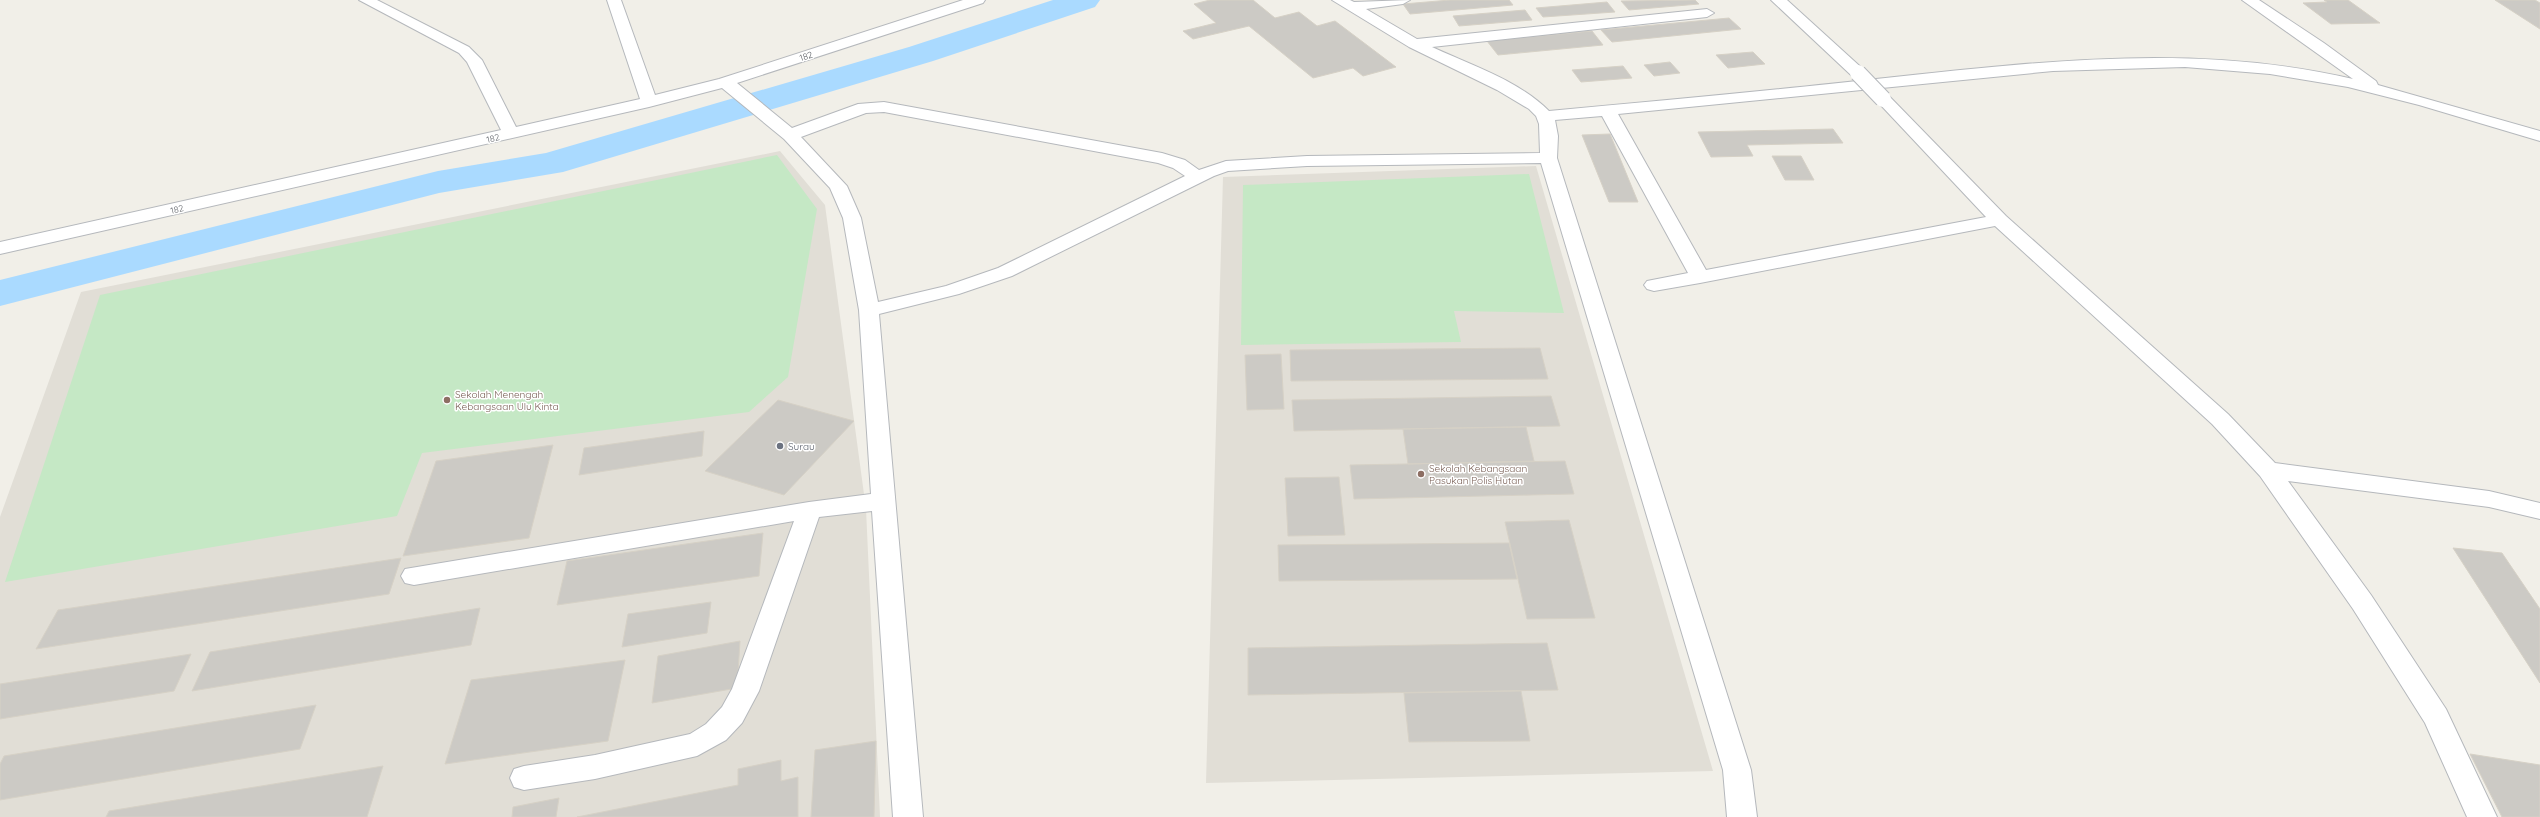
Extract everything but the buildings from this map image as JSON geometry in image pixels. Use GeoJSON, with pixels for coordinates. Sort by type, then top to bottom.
{"type":"FeatureCollection","features":[{"type":"Feature","properties":{"kind":"street"},"geometry":{"type":"LineString","coordinates":[[366,0],[464,50],[474,60],[511,134]]}},
{"type":"Feature","properties":{"kind":"street"},"geometry":{"type":"LineString","coordinates":[[614,0],[649,102]]}},
{"type":"Feature","properties":{"kind":"street","name":"182"},"geometry":{"type":"LineString","coordinates":[[0,248],[649,102],[725,82],[978,0]]}},
{"type":"Feature","properties":{"kind":"street"},"geometry":{"type":"LineString","coordinates":[[1345,3],[1402,0]]}},
{"type":"Feature","properties":{"kind":"street"},"geometry":{"type":"LineString","coordinates":[[1778,0],[1858,73],[1998,220],[2220,419],[2268,470],[2362,602],[2436,717],[2482,817]]}},
{"type":"Feature","properties":{"kind":"street"},"geometry":{"type":"LineString","coordinates":[[2249,0],[2338,59],[2374,87]]}},
{"type":"Feature","properties":{"kind":"street"},"geometry":{"type":"LineString","coordinates":[[1345,3],[1414,44],[1505,89],[1539,110],[1544,116],[1550,137],[1548,158],[1738,770],[1742,817]]}},
{"type":"Feature","properties":{"kind":"street"},"geometry":{"type":"LineString","coordinates":[[1414,44],[1708,13]]}},
{"type":"Feature","properties":{"kind":"street"},"geometry":{"type":"LineString","coordinates":[[1544,116],[1701,102],[2081,62],[2161,62],[2230,65],[2295,72],[2374,87],[2540,136]]}},
{"type":"Feature","properties":{"kind":"street"},"geometry":{"type":"LineString","coordinates":[[725,82],[790,135],[838,186],[847,202],[852,218],[869,310],[882,501],[908,817]]}},
{"type":"Feature","properties":{"kind":"street"},"geometry":{"type":"LineString","coordinates":[[790,135],[864,108],[884,107],[1162,158],[1179,164],[1198,177]]}},
{"type":"Feature","properties":{"kind":"street"},"geometry":{"type":"LineString","coordinates":[[1607,110],[1700,277]]}},
{"type":"Feature","properties":{"kind":"street"},"geometry":{"type":"LineString","coordinates":[[869,310],[952,290],[1005,272],[1198,177],[1226,166],[1248,164],[1548,158]]}},
{"type":"Feature","properties":{"kind":"street"},"geometry":{"type":"LineString","coordinates":[[1654,285],[1998,220]]}},
{"type":"Feature","properties":{"kind":"street"},"geometry":{"type":"LineString","coordinates":[[2268,470],[2489,499],[2540,511]]}},
{"type":"Feature","properties":{"kind":"street"},"geometry":{"type":"LineString","coordinates":[[414,576],[809,510],[882,501]]}},
{"type":"Feature","properties":{"kind":"street"},"geometry":{"type":"LineString","coordinates":[[524,778],[595,767],[697,744],[716,732],[732,715],[745,691],[800,541],[809,510]]}},
{"type":"Feature","properties":{"kind":"shaded area","name":"Sekolah Menengah Kebangsaan Ulu Kinta"},"geometry":{"type":"Polygon","coordinates":[[[780,151],[825,205],[866,509],[880,817],[0,817],[0,517],[81,292],[780,151]]]}},
{"type":"Feature","properties":{"kind":"shaded area","name":"Sekolah Kebangsaan Pasukan Polis Hutan"},"geometry":{"type":"Polygon","coordinates":[[[1536,166],[1713,771],[1206,783],[1223,177],[1536,166]]]}},
{"type":"Feature","properties":{"kind":"green space"},"geometry":{"type":"Polygon","coordinates":[[[777,155],[817,209],[788,377],[749,412],[422,453],[397,516],[5,582],[100,295],[777,155]]]}},
{"type":"Feature","properties":{"kind":"green space"},"geometry":{"type":"Polygon","coordinates":[[[1529,174],[1564,313],[1454,311],[1461,342],[1241,345],[1243,185],[1529,174]]]}},
{"type":"Feature","properties":{"kind":"waterway"},"geometry":{"type":"LineString","coordinates":[[0,293],[438,182],[550,164],[921,54],[1084,0]]}},
{"type":"Feature","properties":{"kind":"place","name":"Sekolah Menengah Kebangsaan Ulu Kinta"},"geometry":{"type":"Point","coordinates":[447,400]}},
{"type":"Feature","properties":{"kind":"place","name":"Surau"},"geometry":{"type":"Point","coordinates":[780,446]}},
{"type":"Feature","properties":{"kind":"place","name":"Sekolah Kebangsaan Pasukan Polis Hutan"},"geometry":{"type":"Point","coordinates":[1421,474]}}]}
